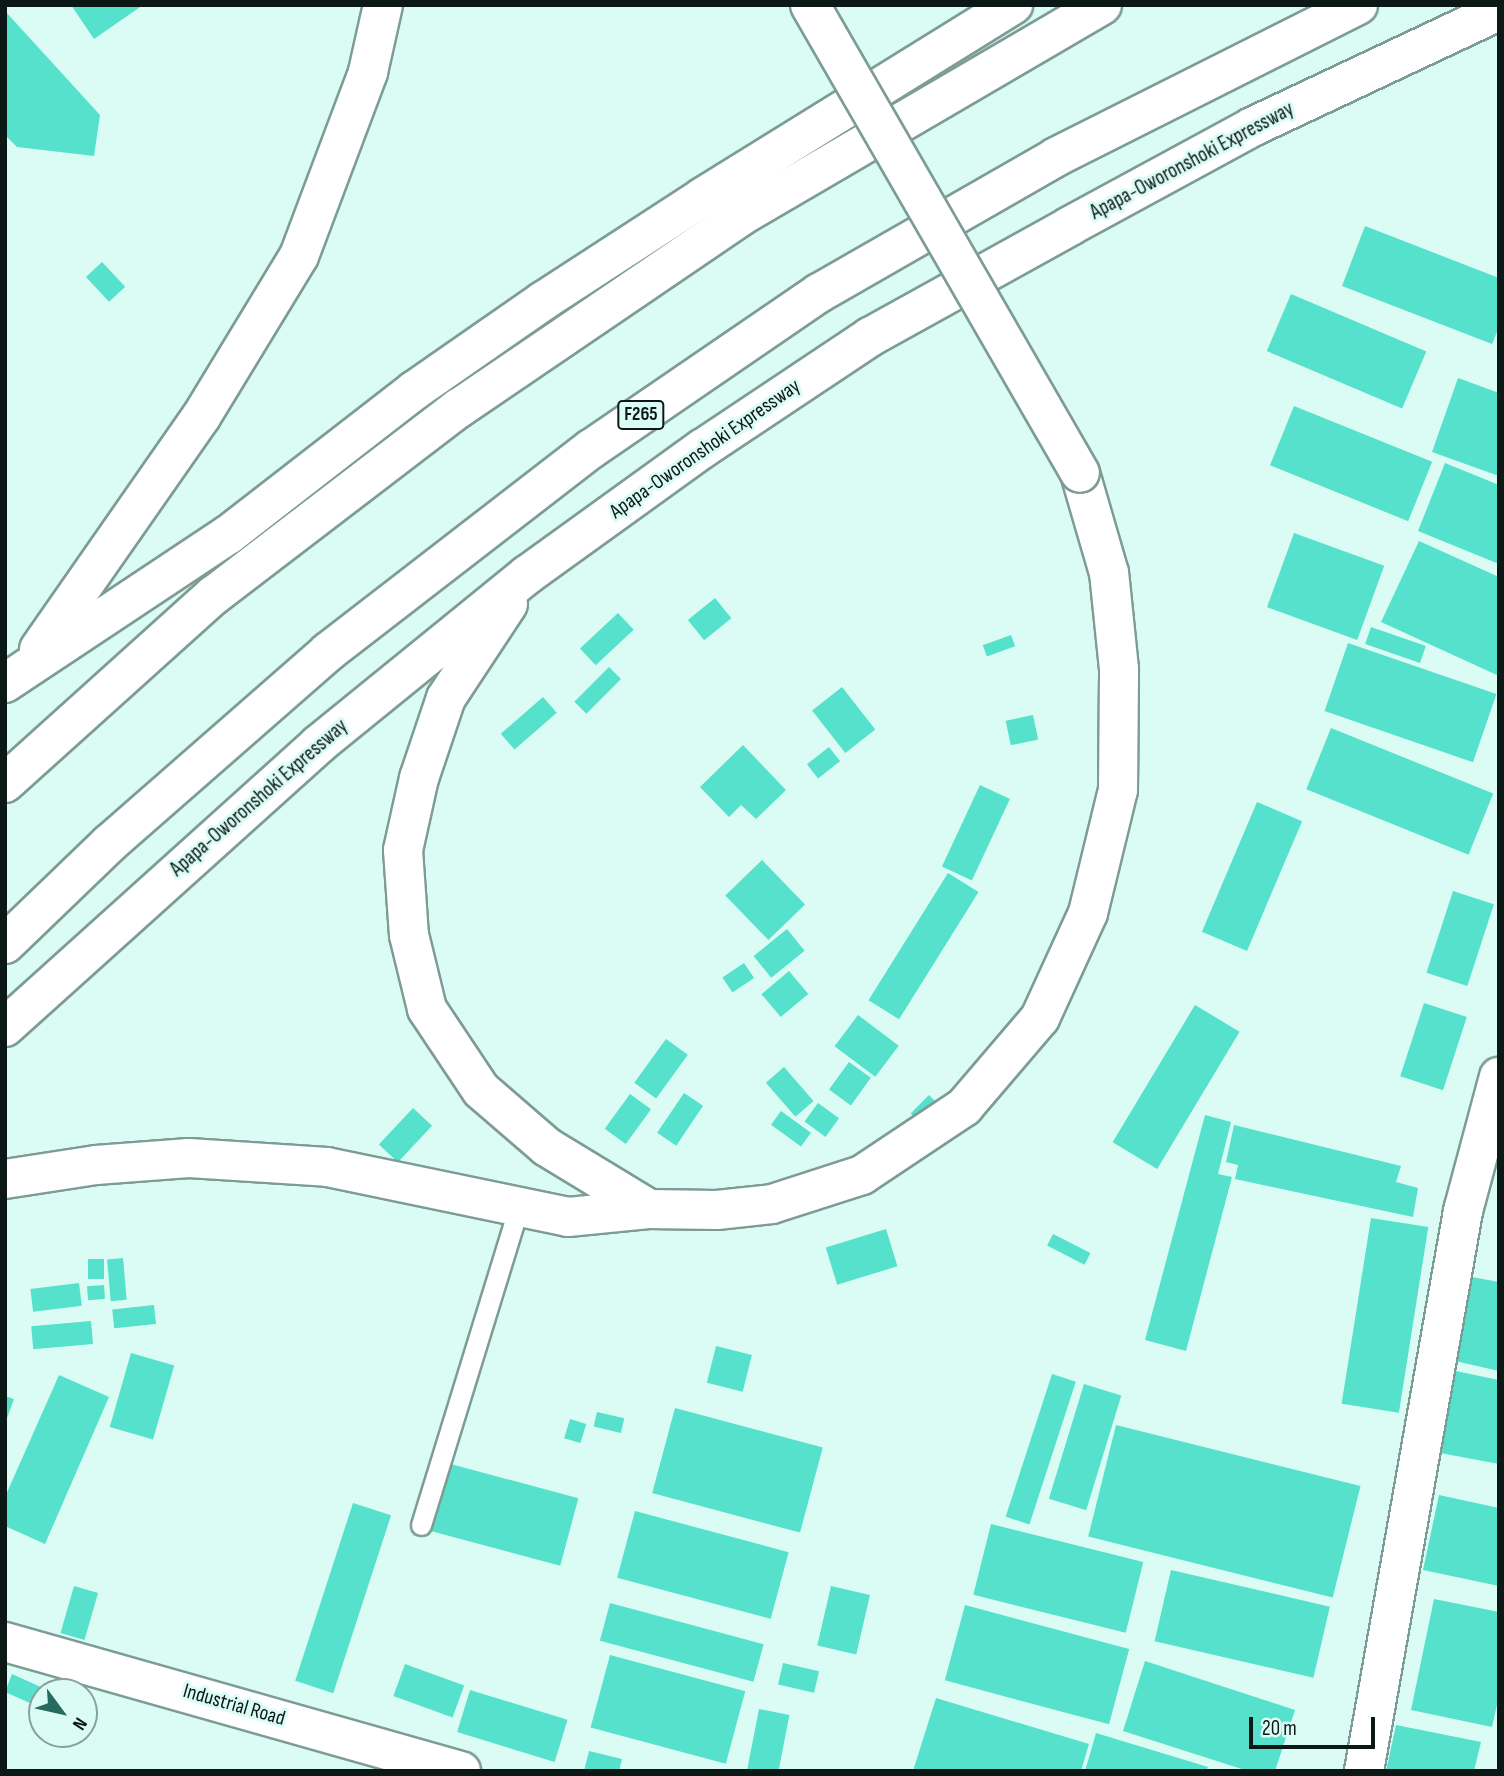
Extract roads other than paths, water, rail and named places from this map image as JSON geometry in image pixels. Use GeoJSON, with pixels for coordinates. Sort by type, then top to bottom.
{"type":"FeatureCollection","features":[{"type":"Feature","properties":{"kind":"main road"},"geometry":{"type":"LineString","coordinates":[[16,674],[201,417],[299,256],[368,72],[383,5]]}},
{"type":"Feature","properties":{"kind":"main road"},"geometry":{"type":"LineString","coordinates":[[5,1179],[96,1165],[189,1158],[327,1167],[568,1217],[649,1209],[717,1210],[772,1204],[862,1175],[964,1107],[1040,1017],[1088,913],[1118,790],[1119,669],[1109,573],[1080,473],[810,5]]}},
{"type":"Feature","properties":{"kind":"main road"},"geometry":{"type":"LineString","coordinates":[[16,674],[228,535],[415,390],[543,301],[714,189],[1013,5]]}},
{"type":"Feature","properties":{"kind":"main road"},"geometry":{"type":"LineString","coordinates":[[5,783],[214,595],[459,408],[741,216],[1102,5]]}},
{"type":"Feature","properties":{"kind":"main road","name":"F265"},"geometry":{"type":"LineString","coordinates":[[5,944],[110,843],[328,652],[592,450],[819,293],[1056,157],[1358,5]]}},
{"type":"Feature","properties":{"kind":"main road","name":"Apapa-Oworonshoki Expressway"},"geometry":{"type":"LineString","coordinates":[[5,1027],[319,744],[527,575],[702,449],[870,337],[1252,127],[1499,10]]}},
{"type":"Feature","properties":{"kind":"main road"},"geometry":{"type":"LineString","coordinates":[[527,575],[446,698],[419,778],[403,850],[409,934],[427,1009],[481,1090],[547,1147],[649,1209]]}},
{"type":"Feature","properties":{"kind":"main road"},"geometry":{"type":"LineString","coordinates":[[1364,1771],[1463,1211],[1499,1077]]}},
{"type":"Feature","properties":{"kind":"main road","name":"Industrial Road"},"geometry":{"type":"LineString","coordinates":[[5,1642],[461,1771]]}},
{"type":"Feature","properties":{"kind":"lane"},"geometry":{"type":"LineString","coordinates":[[422,1525],[519,1207]]}}]}
